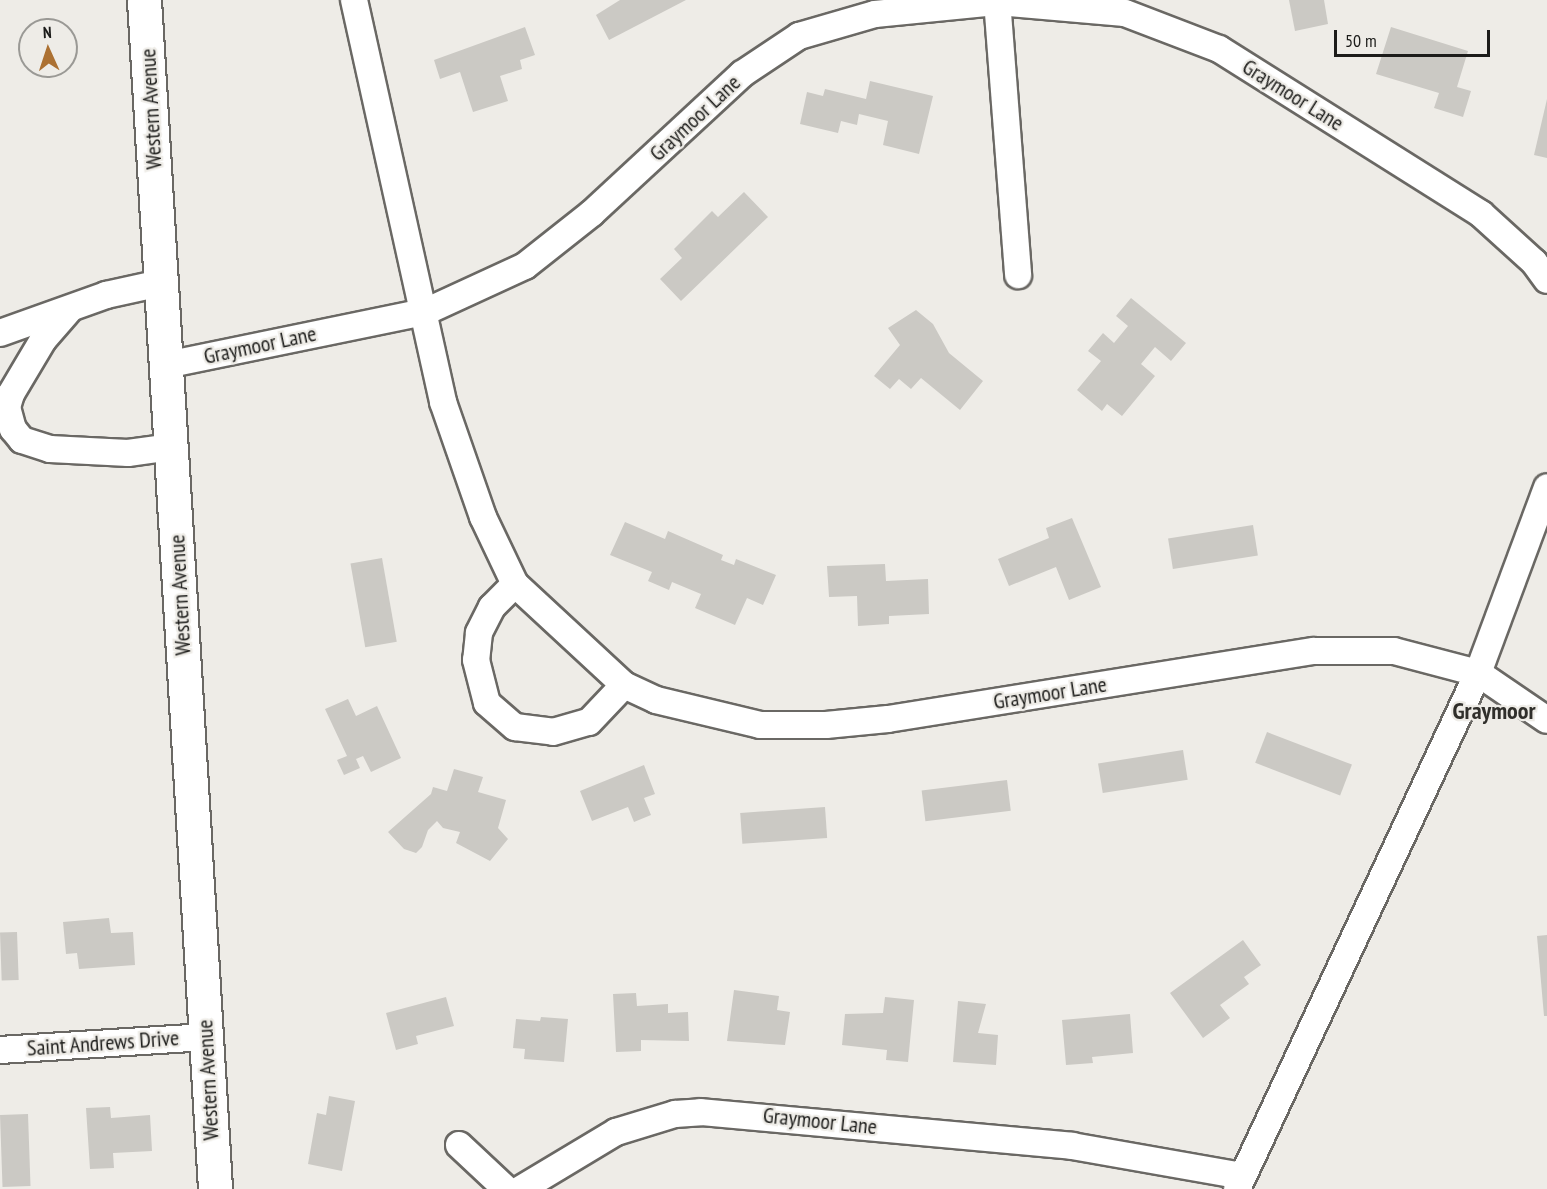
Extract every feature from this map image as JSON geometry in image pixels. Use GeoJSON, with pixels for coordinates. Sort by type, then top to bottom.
{"type":"FeatureCollection","features":[{"type":"Feature","properties":{"kind":"main road","name":"Western Avenue"},"geometry":{"type":"LineString","coordinates":[[144,0],[215,1189]]}},
{"type":"Feature","properties":{"kind":"street","name":"Graymoor Lane"},"geometry":{"type":"LineString","coordinates":[[354,0],[425,312],[443,402],[462,464],[515,584],[624,685],[656,700],[760,725],[826,725],[888,719],[1314,651],[1394,651],[1478,673],[1547,720]]}},
{"type":"Feature","properties":{"kind":"street"},"geometry":{"type":"LineString","coordinates":[[997,1],[1018,274]]}},
{"type":"Feature","properties":{"kind":"street","name":"Graymoor Lane"},"geometry":{"type":"LineString","coordinates":[[166,365],[425,312],[525,266],[592,213],[742,74],[799,36],[875,14],[997,1],[1125,13],[1219,49],[1481,214],[1534,262],[1547,280]]}},
{"type":"Feature","properties":{"kind":"street"},"geometry":{"type":"LineString","coordinates":[[0,333],[106,295],[161,283]]}},
{"type":"Feature","properties":{"kind":"street"},"geometry":{"type":"LineString","coordinates":[[70,309],[43,340],[11,393],[8,407],[13,429],[22,440],[59,450],[128,453],[171,447]]}},
{"type":"Feature","properties":{"kind":"street","name":"Graymoor Lane"},"geometry":{"type":"LineString","coordinates":[[521,1189],[616,1132],[675,1114],[701,1112],[1072,1146],[1240,1182],[1478,673],[1547,487]]}},
{"type":"Feature","properties":{"kind":"street"},"geometry":{"type":"LineString","coordinates":[[515,584],[492,607],[479,633],[476,660],[487,703],[515,727],[554,732],[589,722],[624,685]]}},
{"type":"Feature","properties":{"kind":"street","name":"Saint Andrews Drive"},"geometry":{"type":"LineString","coordinates":[[0,1050],[206,1037]]}},
{"type":"Feature","properties":{"kind":"street"},"geometry":{"type":"LineString","coordinates":[[459,1144],[507,1189]]}},
{"type":"Feature","properties":{"kind":"building"},"geometry":{"type":"Polygon","coordinates":[[[620,0],[686,0],[609,40],[596,15],[620,0]]]}},
{"type":"Feature","properties":{"kind":"building"},"geometry":{"type":"Polygon","coordinates":[[[1289,0],[1324,0],[1328,24],[1295,31],[1289,0]]]}},
{"type":"Feature","properties":{"kind":"building"},"geometry":{"type":"Polygon","coordinates":[[[525,27],[535,55],[520,60],[522,69],[500,76],[508,101],[473,112],[460,72],[440,79],[434,60],[525,27]]]}},
{"type":"Feature","properties":{"kind":"building"},"geometry":{"type":"Polygon","coordinates":[[[1391,27],[1468,51],[1457,87],[1471,91],[1463,117],[1434,108],[1439,93],[1376,74],[1391,27]]]}},
{"type":"Feature","properties":{"kind":"building"},"geometry":{"type":"Polygon","coordinates":[[[870,81],[933,96],[919,154],[883,145],[888,121],[859,114],[857,125],[841,121],[838,133],[800,124],[807,92],[823,96],[825,89],[866,99],[870,81]]]}},
{"type":"Feature","properties":{"kind":"building"},"geometry":{"type":"Polygon","coordinates":[[[1547,99],[1547,158],[1534,155],[1547,99]]]}},
{"type":"Feature","properties":{"kind":"building"},"geometry":{"type":"Polygon","coordinates":[[[744,192],[768,217],[681,301],[660,279],[682,258],[674,249],[712,211],[718,217],[744,192]]]}},
{"type":"Feature","properties":{"kind":"building"},"geometry":{"type":"Polygon","coordinates":[[[1131,298],[1186,343],[1171,361],[1155,347],[1141,364],[1155,376],[1122,416],[1107,404],[1102,411],[1077,390],[1101,361],[1088,351],[1103,333],[1114,343],[1128,326],[1116,316],[1131,298]]]}},
{"type":"Feature","properties":{"kind":"building"},"geometry":{"type":"Polygon","coordinates":[[[916,310],[933,324],[949,353],[983,381],[960,410],[921,378],[911,389],[899,379],[890,389],[874,376],[900,345],[888,328],[916,310]]]}},
{"type":"Feature","properties":{"kind":"building"},"geometry":{"type":"Polygon","coordinates":[[[1072,518],[1101,587],[1069,600],[1056,567],[1009,586],[998,559],[1049,538],[1046,528],[1072,518]]]}},
{"type":"Feature","properties":{"kind":"building"},"geometry":{"type":"Polygon","coordinates":[[[625,522],[665,539],[668,531],[723,555],[721,560],[734,565],[736,559],[776,575],[763,605],[747,598],[735,625],[695,608],[701,594],[672,582],[669,590],[648,581],[652,572],[610,555],[625,522]]]}},
{"type":"Feature","properties":{"kind":"building"},"geometry":{"type":"Polygon","coordinates":[[[1253,525],[1258,556],[1173,569],[1168,538],[1253,525]]]}},
{"type":"Feature","properties":{"kind":"building"},"geometry":{"type":"Polygon","coordinates":[[[382,558],[397,642],[365,647],[350,564],[382,558]]]}},
{"type":"Feature","properties":{"kind":"building"},"geometry":{"type":"Polygon","coordinates":[[[885,564],[886,581],[928,579],[929,614],[889,616],[889,624],[858,626],[857,596],[829,597],[827,566],[885,564]]]}},
{"type":"Feature","properties":{"kind":"building"},"geometry":{"type":"Polygon","coordinates":[[[348,699],[356,716],[377,706],[401,758],[371,772],[363,756],[356,759],[360,768],[344,775],[337,760],[347,756],[325,709],[348,699]]]}},
{"type":"Feature","properties":{"kind":"building"},"geometry":{"type":"Polygon","coordinates":[[[1267,732],[1352,765],[1340,795],[1255,763],[1267,732]]]}},
{"type":"Feature","properties":{"kind":"building"},"geometry":{"type":"Polygon","coordinates":[[[1183,750],[1188,780],[1103,793],[1098,763],[1183,750]]]}},
{"type":"Feature","properties":{"kind":"building"},"geometry":{"type":"Polygon","coordinates":[[[644,765],[655,794],[644,798],[651,815],[634,822],[628,807],[592,821],[580,791],[644,765]]]}},
{"type":"Feature","properties":{"kind":"building"},"geometry":{"type":"Polygon","coordinates":[[[454,769],[483,777],[478,792],[506,800],[498,828],[508,839],[490,861],[456,843],[460,832],[443,828],[437,821],[428,830],[422,847],[416,853],[404,849],[388,832],[431,794],[433,787],[447,791],[454,769]]]}},
{"type":"Feature","properties":{"kind":"building"},"geometry":{"type":"Polygon","coordinates":[[[1007,780],[1011,811],[925,821],[922,790],[1007,780]]]}},
{"type":"Feature","properties":{"kind":"building"},"geometry":{"type":"Polygon","coordinates":[[[825,807],[827,838],[742,844],[740,813],[825,807]]]}},
{"type":"Feature","properties":{"kind":"building"},"geometry":{"type":"Polygon","coordinates":[[[109,918],[111,933],[133,932],[135,965],[79,969],[77,953],[66,954],[63,922],[109,918]]]}},
{"type":"Feature","properties":{"kind":"building"},"geometry":{"type":"Polygon","coordinates":[[[17,932],[19,980],[2,981],[0,933],[17,932]]]}},
{"type":"Feature","properties":{"kind":"building"},"geometry":{"type":"Polygon","coordinates":[[[1547,935],[1547,1016],[1544,1016],[1537,936],[1547,935]]]}},
{"type":"Feature","properties":{"kind":"building"},"geometry":{"type":"Polygon","coordinates":[[[1243,940],[1261,965],[1244,977],[1249,984],[1220,1005],[1230,1018],[1203,1038],[1170,993],[1243,940]]]}},
{"type":"Feature","properties":{"kind":"building"},"geometry":{"type":"Polygon","coordinates":[[[734,990],[779,996],[777,1010],[790,1012],[785,1045],[727,1041],[734,990]]]}},
{"type":"Feature","properties":{"kind":"building"},"geometry":{"type":"Polygon","coordinates":[[[636,993],[637,1006],[668,1004],[668,1013],[688,1012],[689,1041],[641,1040],[641,1051],[616,1052],[613,994],[636,993]]]}},
{"type":"Feature","properties":{"kind":"building"},"geometry":{"type":"Polygon","coordinates":[[[446,997],[454,1026],[416,1036],[418,1044],[396,1050],[386,1013],[446,997]]]}},
{"type":"Feature","properties":{"kind":"building"},"geometry":{"type":"Polygon","coordinates":[[[885,997],[914,1000],[908,1062],[886,1060],[887,1050],[842,1045],[845,1014],[883,1013],[885,997]]]}},
{"type":"Feature","properties":{"kind":"building"},"geometry":{"type":"Polygon","coordinates":[[[958,1001],[986,1004],[978,1033],[998,1035],[996,1065],[953,1062],[958,1001]]]}},
{"type":"Feature","properties":{"kind":"building"},"geometry":{"type":"Polygon","coordinates":[[[1130,1014],[1133,1053],[1092,1057],[1093,1063],[1066,1065],[1062,1020],[1130,1014]]]}},
{"type":"Feature","properties":{"kind":"building"},"geometry":{"type":"Polygon","coordinates":[[[541,1017],[568,1019],[564,1062],[524,1059],[525,1049],[513,1048],[516,1019],[540,1021],[541,1017]]]}},
{"type":"Feature","properties":{"kind":"building"},"geometry":{"type":"Polygon","coordinates":[[[329,1096],[355,1101],[342,1171],[308,1164],[317,1113],[326,1115],[329,1096]]]}},
{"type":"Feature","properties":{"kind":"building"},"geometry":{"type":"Polygon","coordinates":[[[110,1107],[111,1118],[150,1115],[152,1151],[113,1153],[114,1168],[90,1169],[86,1108],[110,1107]]]}},
{"type":"Feature","properties":{"kind":"building"},"geometry":{"type":"Polygon","coordinates":[[[28,1114],[31,1186],[3,1187],[0,1115],[28,1114]]]}},
{"type":"Feature","properties":{"kind":"district","name":"Graymoor"},"geometry":{"type":"Point","coordinates":[1494,711]}}]}
